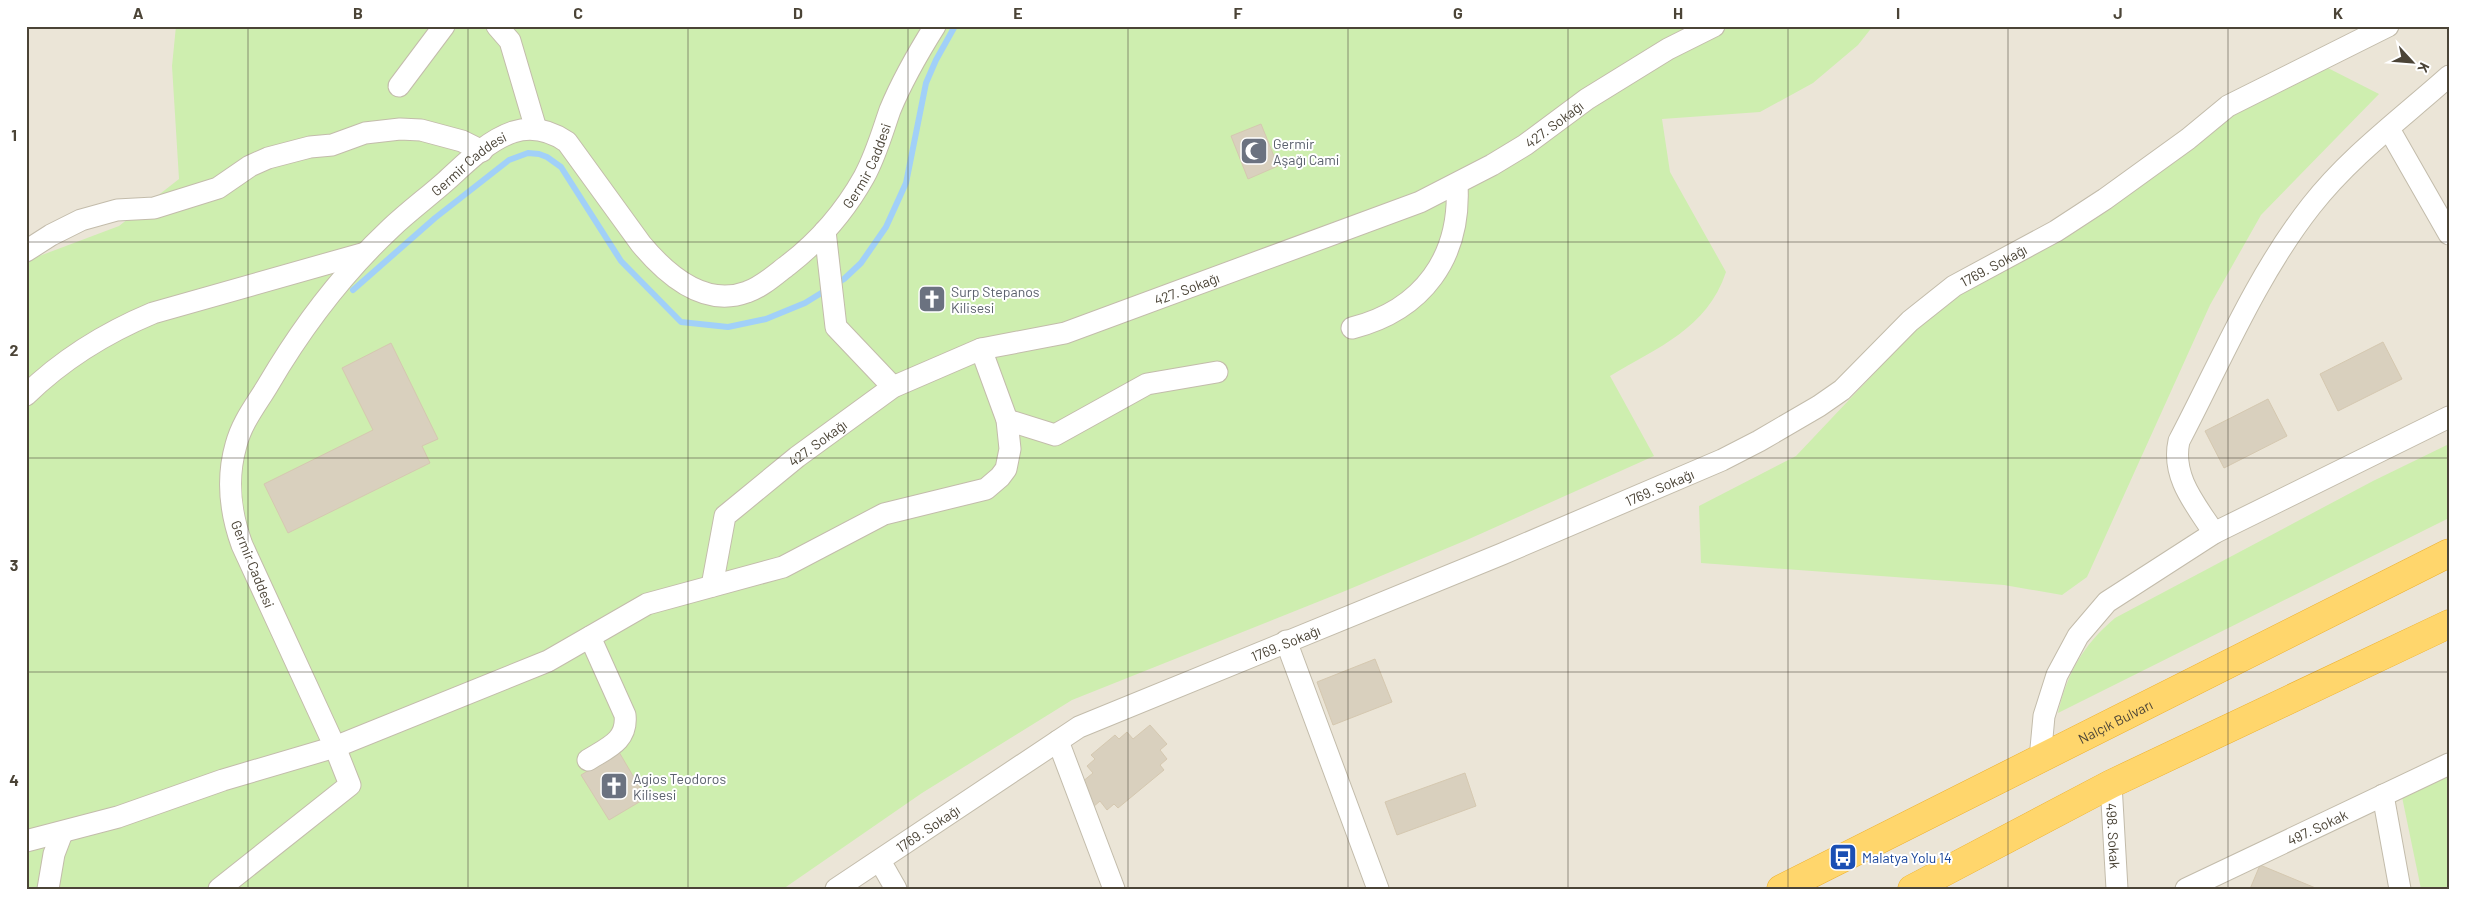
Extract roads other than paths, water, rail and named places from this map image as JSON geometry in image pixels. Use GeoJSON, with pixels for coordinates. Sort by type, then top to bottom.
{"type":"FeatureCollection","features":[{"type":"Feature","properties":{"kind":"highway","name":"Nalçık Bulvarı"},"geometry":{"type":"LineString","coordinates":[[1781,889],[2449,553]]}},
{"type":"Feature","properties":{"kind":"highway"},"geometry":{"type":"LineString","coordinates":[[1912,889],[2111,784],[2449,624]]}},
{"type":"Feature","properties":{"kind":"street"},"geometry":{"type":"LineString","coordinates":[[399,86],[444,26]]}},
{"type":"Feature","properties":{"kind":"street"},"geometry":{"type":"LineString","coordinates":[[498,26],[511,45],[536,129]]}},
{"type":"Feature","properties":{"kind":"street"},"geometry":{"type":"LineString","coordinates":[[511,45],[522,26]]}},
{"type":"Feature","properties":{"kind":"street","name":"Germir Caddesi"},"geometry":{"type":"LineString","coordinates":[[219,889],[252,865],[350,785],[335,747],[242,546],[235,526],[230,485],[236,444],[253,407],[313,315],[365,253],[418,204],[482,150],[512,132],[536,129],[558,136],[567,142],[653,259],[679,282],[692,288],[720,295],[748,292],[797,258],[825,231],[852,196],[865,176],[901,87],[934,26]]}},
{"type":"Feature","properties":{"kind":"street","name":"427. Sokağı"},"geometry":{"type":"LineString","coordinates":[[712,586],[725,516],[797,457],[893,387],[981,349],[1064,333],[1383,218],[1457,185],[1525,145],[1603,89],[1668,49],[1714,26]]}},
{"type":"Feature","properties":{"kind":"street","name":"1769. Sokağı"},"geometry":{"type":"LineString","coordinates":[[836,889],[1078,727],[1502,554],[1722,460],[1760,441],[1842,390],[1910,321],[1954,286],[2014,255],[2105,199],[2188,139],[2228,106],[2388,26]]}},
{"type":"Feature","properties":{"kind":"street"},"geometry":{"type":"LineString","coordinates":[[2214,533],[2180,477],[2176,460],[2179,441],[2261,282],[2291,233],[2335,178],[2449,76]]}},
{"type":"Feature","properties":{"kind":"street"},"geometry":{"type":"LineString","coordinates":[[26,251],[51,235],[81,220],[117,210],[154,208],[218,188],[250,166],[268,158],[310,147],[332,145],[365,133],[400,129],[421,130],[462,141],[482,150]]}},
{"type":"Feature","properties":{"kind":"street"},"geometry":{"type":"LineString","coordinates":[[2389,129],[2449,234]]}},
{"type":"Feature","properties":{"kind":"street"},"geometry":{"type":"LineString","coordinates":[[1352,328],[1368,324],[1397,311],[1422,291],[1432,279],[1444,258],[1453,235],[1457,219],[1457,185]]}},
{"type":"Feature","properties":{"kind":"street"},"geometry":{"type":"LineString","coordinates":[[825,231],[836,327],[893,387]]}},
{"type":"Feature","properties":{"kind":"street"},"geometry":{"type":"LineString","coordinates":[[26,395],[69,357],[124,325],[153,313],[365,253]]}},
{"type":"Feature","properties":{"kind":"street"},"geometry":{"type":"LineString","coordinates":[[26,841],[118,817],[223,780],[335,747],[548,661],[647,604],[783,567],[884,514],[986,489],[1000,477],[1009,459],[1010,449],[1007,420],[981,349]]}},
{"type":"Feature","properties":{"kind":"street"},"geometry":{"type":"LineString","coordinates":[[1007,420],[1055,435],[1147,384],[1217,372]]}},
{"type":"Feature","properties":{"kind":"street"},"geometry":{"type":"LineString","coordinates":[[2040,759],[2040,737],[2049,695],[2060,668],[2078,636],[2107,602],[2214,533],[2449,417]]}},
{"type":"Feature","properties":{"kind":"street"},"geometry":{"type":"LineString","coordinates":[[588,760],[616,743],[624,732],[626,724],[625,715],[590,637]]}},
{"type":"Feature","properties":{"kind":"street"},"geometry":{"type":"LineString","coordinates":[[1286,641],[1378,889]]}},
{"type":"Feature","properties":{"kind":"street"},"geometry":{"type":"LineString","coordinates":[[1058,741],[1114,889]]}},
{"type":"Feature","properties":{"kind":"street","name":"497. Sokak"},"geometry":{"type":"LineString","coordinates":[[2186,889],[2449,764]]}},
{"type":"Feature","properties":{"kind":"street","name":"498. Sokak"},"geometry":{"type":"LineString","coordinates":[[2111,784],[2117,889]]}},
{"type":"Feature","properties":{"kind":"street"},"geometry":{"type":"LineString","coordinates":[[2383,795],[2400,889]]}},
{"type":"Feature","properties":{"kind":"street"},"geometry":{"type":"LineString","coordinates":[[48,889],[54,854],[62,833]]}},
{"type":"Feature","properties":{"kind":"street"},"geometry":{"type":"LineString","coordinates":[[880,861],[896,889]]}},
{"type":"Feature","properties":{"kind":"waterway"},"geometry":{"type":"LineString","coordinates":[[353,290],[435,218],[509,160],[528,153],[547,157],[561,167],[621,261],[681,322],[728,327],[766,319],[805,303],[844,279],[861,263],[886,227],[906,183],[926,83],[936,60],[955,26]]}},
{"type":"Feature","properties":{"kind":"place","name":"Germir Aşağı Cami"},"geometry":{"type":"Point","coordinates":[1254,151]}},
{"type":"Feature","properties":{"kind":"place","name":"Surp Stepanos Kilisesi"},"geometry":{"type":"Point","coordinates":[932,299]}},
{"type":"Feature","properties":{"kind":"place","name":"Agios Teodoros Kilisesi"},"geometry":{"type":"Point","coordinates":[614,786]}},
{"type":"Feature","properties":{"kind":"place","name":"Malatya Yolu 14"},"geometry":{"type":"Point","coordinates":[1843,857]}}]}
